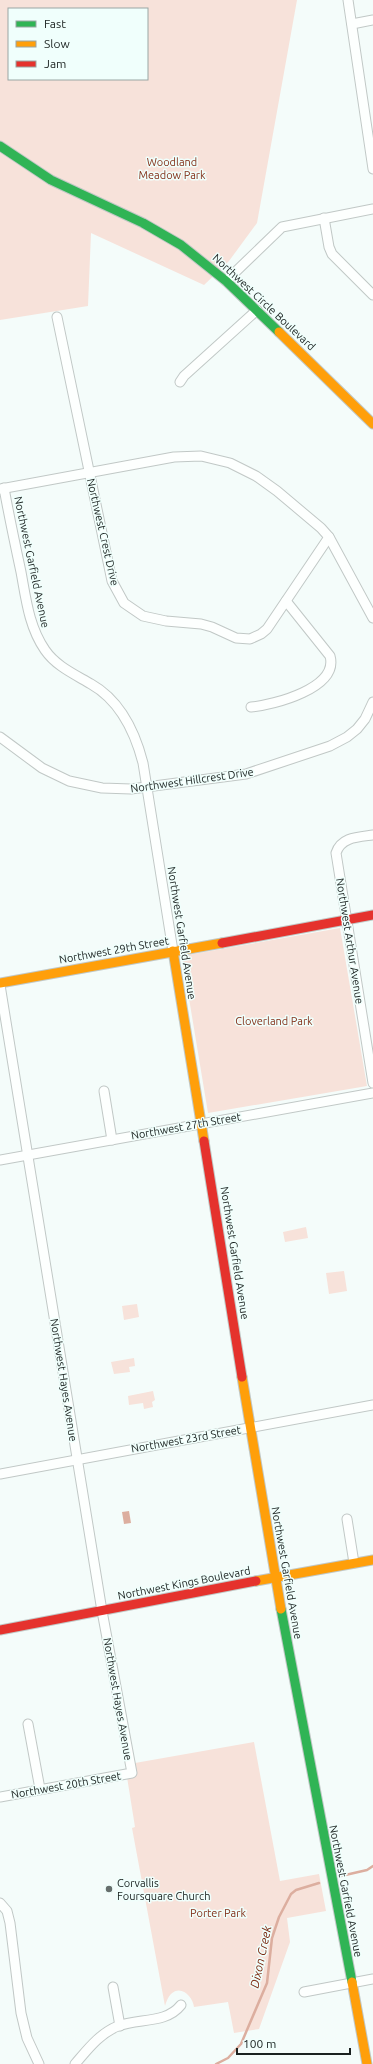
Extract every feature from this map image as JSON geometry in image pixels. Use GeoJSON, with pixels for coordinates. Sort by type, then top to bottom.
{"type":"FeatureCollection","features":[{"type":"Feature","properties":{"kind":"street"},"geometry":{"type":"LineString","coordinates":[[348,0],[369,116],[373,169]]}},
{"type":"Feature","properties":{"kind":"street"},"geometry":{"type":"LineString","coordinates":[[352,24],[373,20]]}},
{"type":"Feature","properties":{"kind":"street","name":"Northwest Circle Boulevard"},"geometry":{"type":"LineString","coordinates":[[0,146],[51,180],[128,215],[168,237],[226,281],[373,424]]}},
{"type":"Feature","properties":{"kind":"street"},"geometry":{"type":"LineString","coordinates":[[226,281],[278,230],[300,222],[373,209]]}},
{"type":"Feature","properties":{"kind":"street"},"geometry":{"type":"LineString","coordinates":[[324,218],[329,247],[332,254],[340,264],[373,295]]}},
{"type":"Feature","properties":{"kind":"street"},"geometry":{"type":"LineString","coordinates":[[180,382],[184,376],[257,310]]}},
{"type":"Feature","properties":{"kind":"street","name":"Northwest Crest Drive"},"geometry":{"type":"LineString","coordinates":[[57,317],[114,588],[119,597],[134,611],[150,619],[212,627],[244,640],[255,638],[267,629],[329,537]]}},
{"type":"Feature","properties":{"kind":"street"},"geometry":{"type":"LineString","coordinates":[[2,489],[174,457],[192,456],[219,459],[241,468],[277,490],[321,528],[329,537],[373,618]]}},
{"type":"Feature","properties":{"kind":"street","name":"Northwest Garfield Avenue"},"geometry":{"type":"LineString","coordinates":[[2,489],[30,617],[37,638],[54,661],[98,688],[119,710],[137,741],[202,1124],[275,1577],[367,2064]]}},
{"type":"Feature","properties":{"kind":"street"},"geometry":{"type":"LineString","coordinates":[[251,707],[279,703],[293,698],[316,684],[328,674],[332,666],[330,656],[286,601]]}},
{"type":"Feature","properties":{"kind":"street","name":"Northwest Hillcrest Drive"},"geometry":{"type":"LineString","coordinates":[[0,737],[42,768],[70,781],[114,790],[146,787],[246,774],[330,746],[343,740],[357,729],[365,718],[373,702]]}},
{"type":"Feature","properties":{"kind":"street","name":"Northwest Arthur Avenue"},"geometry":{"type":"LineString","coordinates":[[373,835],[348,839],[338,847],[336,858],[373,1083]]}},
{"type":"Feature","properties":{"kind":"street","name":"Northwest 29th Street"},"geometry":{"type":"LineString","coordinates":[[0,984],[373,915]]}},
{"type":"Feature","properties":{"kind":"street","name":"Northwest Hayes Avenue"},"geometry":{"type":"LineString","coordinates":[[0,984],[102,1611],[132,1773]]}},
{"type":"Feature","properties":{"kind":"street"},"geometry":{"type":"LineString","coordinates":[[104,1091],[112,1140]]}},
{"type":"Feature","properties":{"kind":"street","name":"Northwest 27th Street"},"geometry":{"type":"LineString","coordinates":[[0,1160],[373,1093]]}},
{"type":"Feature","properties":{"kind":"street","name":"Northwest 23rd Street"},"geometry":{"type":"LineString","coordinates":[[0,1474],[373,1405]]}},
{"type":"Feature","properties":{"kind":"street"},"geometry":{"type":"LineString","coordinates":[[347,1519],[354,1563]]}},
{"type":"Feature","properties":{"kind":"street","name":"Northwest Kings Boulevard"},"geometry":{"type":"LineString","coordinates":[[0,1630],[275,1577],[373,1560]]}},
{"type":"Feature","properties":{"kind":"street"},"geometry":{"type":"LineString","coordinates":[[28,1724],[40,1789]]}},
{"type":"Feature","properties":{"kind":"street","name":"Northwest 20th Street"},"geometry":{"type":"LineString","coordinates":[[0,1796],[132,1773]]}},
{"type":"Feature","properties":{"kind":"street"},"geometry":{"type":"LineString","coordinates":[[0,1903],[6,1911],[10,1923],[23,2025],[39,2064]]}},
{"type":"Feature","properties":{"kind":"street"},"geometry":{"type":"LineString","coordinates":[[304,1992],[373,1979]]}},
{"type":"Feature","properties":{"kind":"street"},"geometry":{"type":"LineString","coordinates":[[113,1987],[120,2026]]}},
{"type":"Feature","properties":{"kind":"street"},"geometry":{"type":"LineString","coordinates":[[75,2064],[96,2040],[120,2026],[169,2016],[181,2005]]}},
{"type":"Feature","properties":{"kind":"green space","name":"Woodland Meadow Park"},"geometry":{"type":"Polygon","coordinates":[[[0,0],[297,0],[257,223],[229,261],[204,285],[91,233],[88,306],[0,320],[0,0]]]}},
{"type":"Feature","properties":{"kind":"green space","name":"Cloverland Park"},"geometry":{"type":"Polygon","coordinates":[[[340,928],[367,1086],[208,1113],[182,956],[340,928]]]}},
{"type":"Feature","properties":{"kind":"green space"},"geometry":{"type":"Polygon","coordinates":[[[306,1227],[308,1238],[285,1242],[283,1232],[306,1227]]]}},
{"type":"Feature","properties":{"kind":"green space"},"geometry":{"type":"Polygon","coordinates":[[[344,1271],[347,1291],[329,1294],[326,1273],[344,1271]]]}},
{"type":"Feature","properties":{"kind":"green space"},"geometry":{"type":"Polygon","coordinates":[[[137,1304],[139,1317],[124,1320],[122,1306],[137,1304]]]}},
{"type":"Feature","properties":{"kind":"green space"},"geometry":{"type":"Polygon","coordinates":[[[134,1358],[135,1366],[129,1367],[130,1372],[114,1374],[111,1362],[134,1358]]]}},
{"type":"Feature","properties":{"kind":"green space"},"geometry":{"type":"Polygon","coordinates":[[[153,1391],[155,1400],[152,1402],[153,1407],[144,1409],[143,1403],[129,1405],[128,1396],[153,1391]]]}},
{"type":"Feature","properties":{"kind":"green space","name":"Porter Park"},"geometry":{"type":"Polygon","coordinates":[[[254,1742],[280,1881],[319,1874],[326,1911],[287,1918],[290,1942],[259,2029],[234,2033],[228,2002],[194,2007],[189,1996],[179,1990],[170,1995],[165,2006],[132,1828],[135,1827],[127,1777],[137,1775],[135,1763],[254,1742]]]}},
{"type":"Feature","properties":{"kind":"shaded area"},"geometry":{"type":"Polygon","coordinates":[[[129,1511],[131,1523],[124,1524],[122,1512],[129,1511]]]}},
{"type":"Feature","properties":{"kind":"waterway","name":"Dixon Creek"},"geometry":{"type":"LineString","coordinates":[[341,1876],[367,1870],[373,1866]]}},
{"type":"Feature","properties":{"kind":"waterway","name":"Dixon Creek"},"geometry":{"type":"LineString","coordinates":[[216,2064],[228,2058],[241,2044],[267,1983],[272,1938],[279,1917],[291,1894],[296,1890],[319,1883]]}},
{"type":"Feature","properties":{"kind":"traffic: fast"},"geometry":{"type":"LineString","coordinates":[[0,146],[51,180],[143,223],[181,245],[226,281],[279,332]]}},
{"type":"Feature","properties":{"kind":"traffic: fast"},"geometry":{"type":"LineString","coordinates":[[281,1609],[352,1982]]}},
{"type":"Feature","properties":{"kind":"traffic: slow"},"geometry":{"type":"LineString","coordinates":[[279,332],[373,424]]}},
{"type":"Feature","properties":{"kind":"traffic: slow"},"geometry":{"type":"LineString","coordinates":[[0,983],[222,943]]}},
{"type":"Feature","properties":{"kind":"traffic: slow"},"geometry":{"type":"LineString","coordinates":[[173,951],[204,1141]]}},
{"type":"Feature","properties":{"kind":"traffic: slow"},"geometry":{"type":"LineString","coordinates":[[242,1377],[281,1609]]}},
{"type":"Feature","properties":{"kind":"traffic: slow"},"geometry":{"type":"LineString","coordinates":[[256,1581],[373,1560]]}},
{"type":"Feature","properties":{"kind":"traffic: slow"},"geometry":{"type":"LineString","coordinates":[[352,1982],[367,2064]]}},
{"type":"Feature","properties":{"kind":"traffic: jam"},"geometry":{"type":"LineString","coordinates":[[222,943],[373,915]]}},
{"type":"Feature","properties":{"kind":"traffic: jam"},"geometry":{"type":"LineString","coordinates":[[204,1141],[242,1377]]}},
{"type":"Feature","properties":{"kind":"traffic: jam"},"geometry":{"type":"LineString","coordinates":[[0,1630],[256,1581]]}},
{"type":"Feature","properties":{"kind":"place","name":"Corvallis Foursquare Church"},"geometry":{"type":"Point","coordinates":[109,1889]}}]}
